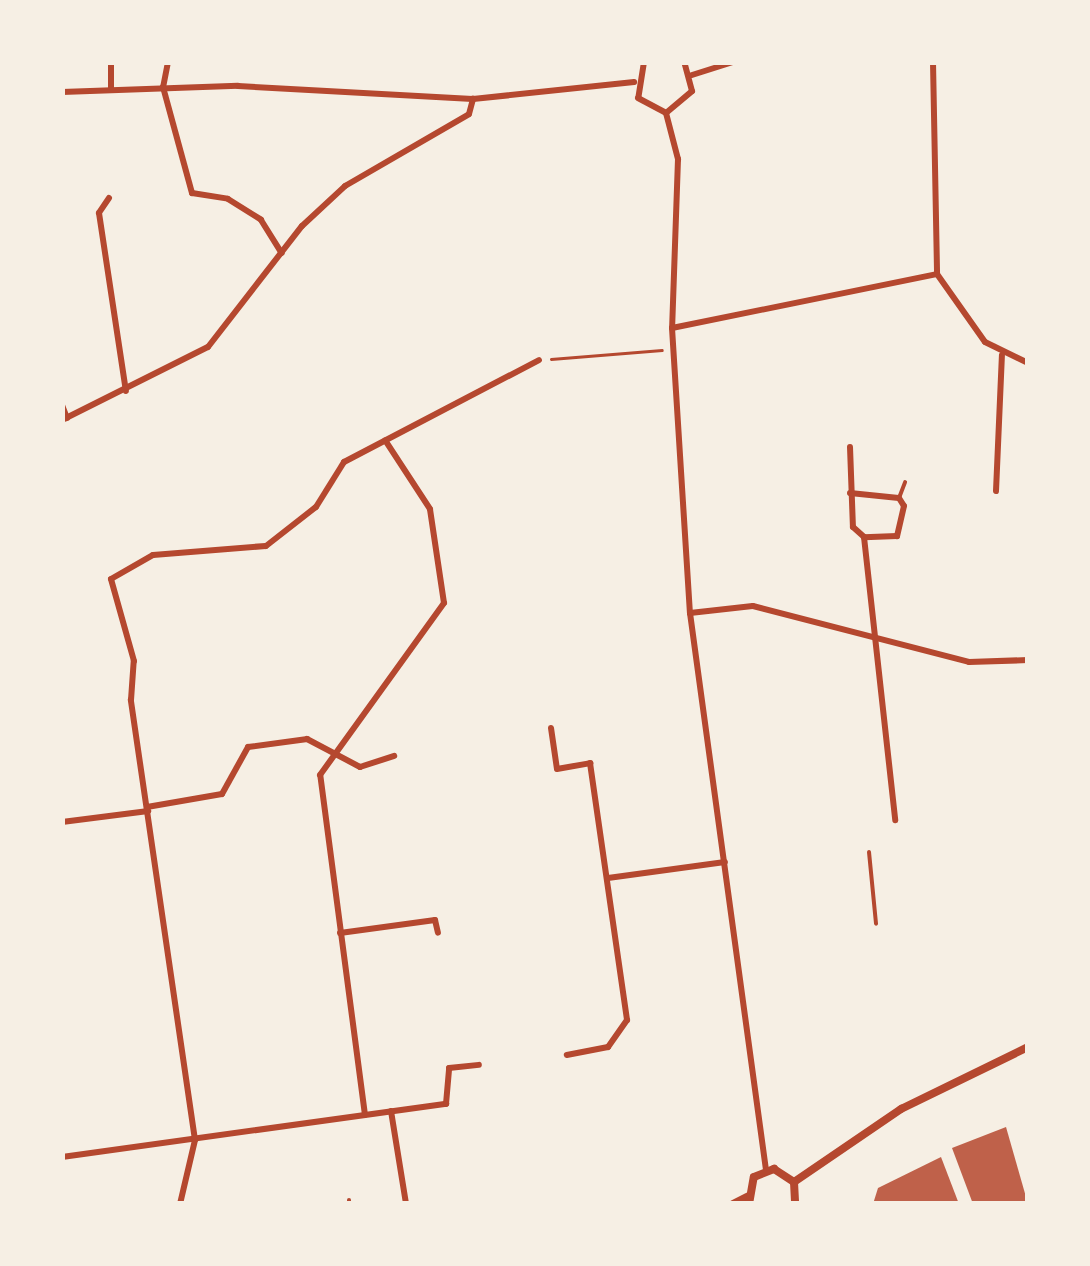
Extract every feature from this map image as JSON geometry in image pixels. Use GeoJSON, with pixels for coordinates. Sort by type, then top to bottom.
{"type":"FeatureCollection","features":[{"type":"Feature","properties":{"kind":"street"},"geometry":{"type":"LineString","coordinates":[[111,62],[111,90]]}},
{"type":"Feature","properties":{"kind":"street"},"geometry":{"type":"LineString","coordinates":[[168,62],[164,87],[192,194],[228,199],[262,220],[282,254]]}},
{"type":"Feature","properties":{"kind":"street"},"geometry":{"type":"LineString","coordinates":[[630,62],[642,65],[634,82],[643,104],[666,113]]}},
{"type":"Feature","properties":{"kind":"street"},"geometry":{"type":"LineString","coordinates":[[666,113],[688,100],[692,75],[684,62]]}},
{"type":"Feature","properties":{"kind":"street"},"geometry":{"type":"LineString","coordinates":[[692,75],[734,62]]}},
{"type":"Feature","properties":{"kind":"street"},"geometry":{"type":"LineString","coordinates":[[933,62],[937,274],[1002,355],[1028,364]]}},
{"type":"Feature","properties":{"kind":"street"},"geometry":{"type":"LineString","coordinates":[[62,92],[164,87],[473,100],[634,82]]}},
{"type":"Feature","properties":{"kind":"street"},"geometry":{"type":"LineString","coordinates":[[62,404],[65,419],[126,392],[208,347],[282,254],[345,186],[469,114],[473,100]]}},
{"type":"Feature","properties":{"kind":"street"},"geometry":{"type":"LineString","coordinates":[[666,113],[680,223],[672,328],[690,613],[766,1170],[748,1200],[732,1204]]}},
{"type":"Feature","properties":{"kind":"street"},"geometry":{"type":"LineString","coordinates":[[109,198],[99,213],[126,392]]}},
{"type":"Feature","properties":{"kind":"street"},"geometry":{"type":"LineString","coordinates":[[672,328],[937,274]]}},
{"type":"Feature","properties":{"kind":"street"},"geometry":{"type":"LineString","coordinates":[[996,490],[1002,355]]}},
{"type":"Feature","properties":{"kind":"street"},"geometry":{"type":"LineString","coordinates":[[180,1204],[195,1140],[147,809],[134,661],[111,580],[153,555],[266,546],[329,488],[344,462],[539,360]]}},
{"type":"Feature","properties":{"kind":"street"},"geometry":{"type":"LineString","coordinates":[[365,1115],[320,775],[444,603],[430,509],[385,440]]}},
{"type":"Feature","properties":{"kind":"street"},"geometry":{"type":"LineString","coordinates":[[850,447],[850,493],[852,527],[864,537],[898,536],[899,498],[850,493]]}},
{"type":"Feature","properties":{"kind":"street"},"geometry":{"type":"LineString","coordinates":[[864,537],[895,820]]}},
{"type":"Feature","properties":{"kind":"street"},"geometry":{"type":"LineString","coordinates":[[690,613],[753,606],[969,662],[1028,660]]}},
{"type":"Feature","properties":{"kind":"street"},"geometry":{"type":"LineString","coordinates":[[551,728],[557,769],[590,764],[627,1020],[608,1048],[567,1055]]}},
{"type":"Feature","properties":{"kind":"street"},"geometry":{"type":"LineString","coordinates":[[62,822],[222,794],[248,747],[306,740],[360,767],[394,756]]}},
{"type":"Feature","properties":{"kind":"street"},"geometry":{"type":"LineString","coordinates":[[608,878],[726,862]]}},
{"type":"Feature","properties":{"kind":"street"},"geometry":{"type":"LineString","coordinates":[[340,933],[435,920],[438,933]]}},
{"type":"Feature","properties":{"kind":"street"},"geometry":{"type":"LineString","coordinates":[[794,1182],[901,1109],[1028,1047]]}},
{"type":"Feature","properties":{"kind":"street"},"geometry":{"type":"LineString","coordinates":[[62,1157],[446,1104],[449,1068],[479,1065]]}},
{"type":"Feature","properties":{"kind":"street"},"geometry":{"type":"LineString","coordinates":[[391,1111],[406,1204]]}},
{"type":"Feature","properties":{"kind":"street"},"geometry":{"type":"LineString","coordinates":[[766,1170],[794,1182]]}},
{"type":"Feature","properties":{"kind":"street"},"geometry":{"type":"LineString","coordinates":[[794,1182],[795,1204]]}},
{"type":"Feature","properties":{"kind":"lane"},"geometry":{"type":"LineString","coordinates":[[899,498],[904,482]]}},
{"type":"Feature","properties":{"kind":"lane"},"geometry":{"type":"LineString","coordinates":[[869,852],[876,924]]}},
{"type":"Feature","properties":{"kind":"path"},"geometry":{"type":"LineString","coordinates":[[539,360],[661,350]]}},
{"type":"Feature","properties":{"kind":"building"},"geometry":{"type":"Polygon","coordinates":[[[1006,1127],[1028,1204],[973,1204],[952,1148],[1006,1127]]]}},
{"type":"Feature","properties":{"kind":"building"},"geometry":{"type":"Polygon","coordinates":[[[941,1157],[959,1204],[873,1204],[878,1188],[941,1157]]]}}]}
